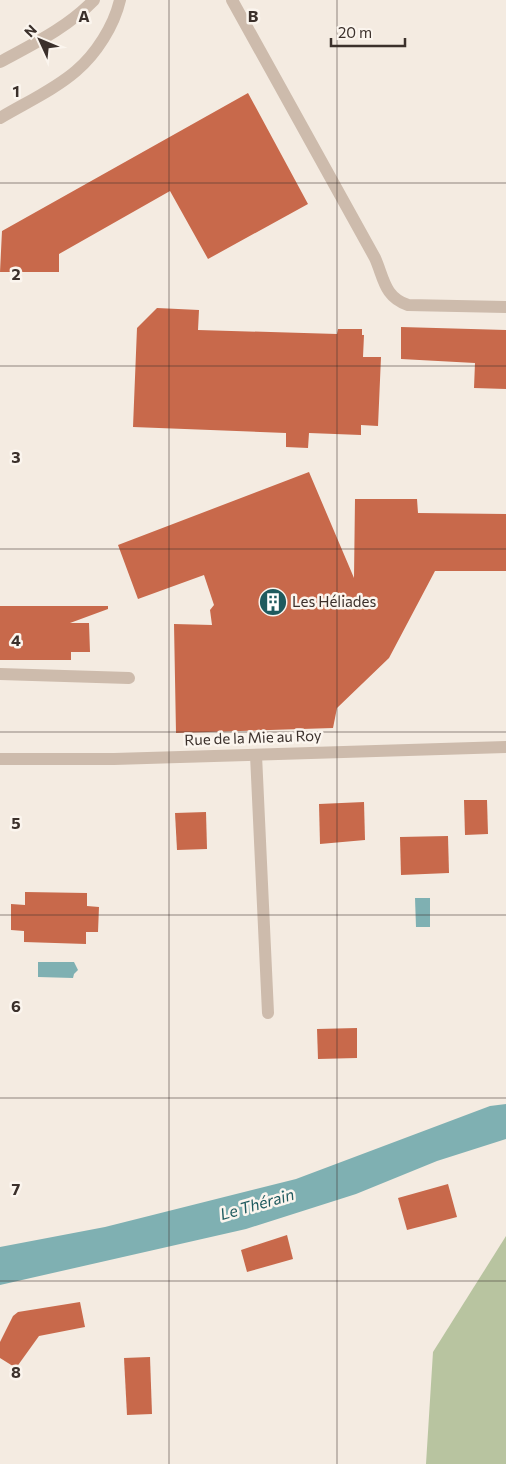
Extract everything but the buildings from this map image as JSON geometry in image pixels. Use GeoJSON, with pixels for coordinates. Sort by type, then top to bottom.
{"type":"FeatureCollection","features":[{"type":"Feature","properties":{"kind":"street"},"geometry":{"type":"LineString","coordinates":[[0,62],[62,27],[94,0]]}},
{"type":"Feature","properties":{"kind":"street"},"geometry":{"type":"LineString","coordinates":[[0,118],[64,81],[77,71],[105,35],[118,10],[120,0]]}},
{"type":"Feature","properties":{"kind":"street"},"geometry":{"type":"LineString","coordinates":[[232,0],[375,258],[388,291],[393,298],[398,302],[408,305],[506,307]]}},
{"type":"Feature","properties":{"kind":"street"},"geometry":{"type":"LineString","coordinates":[[0,674],[129,678]]}},
{"type":"Feature","properties":{"kind":"street","name":"Rue de la Mie au Roy"},"geometry":{"type":"LineString","coordinates":[[0,759],[114,759],[506,747]]}},
{"type":"Feature","properties":{"kind":"street"},"geometry":{"type":"LineString","coordinates":[[256,755],[268,1013]]}},
{"type":"Feature","properties":{"kind":"green space"},"geometry":{"type":"Polygon","coordinates":[[[506,1236],[506,1464],[426,1464],[433,1352],[506,1236]]]}},
{"type":"Feature","properties":{"kind":"water"},"geometry":{"type":"Polygon","coordinates":[[[415,898],[430,898],[430,927],[416,927],[415,898]]]}},
{"type":"Feature","properties":{"kind":"water"},"geometry":{"type":"Polygon","coordinates":[[[38,962],[74,962],[78,970],[73,978],[38,977],[38,962]]]}},
{"type":"Feature","properties":{"kind":"water","name":"Le Thérain"},"geometry":{"type":"Polygon","coordinates":[[[506,1104],[506,1139],[437,1161],[356,1194],[246,1229],[0,1285],[0,1247],[105,1227],[296,1179],[490,1106],[506,1104]]]}},
{"type":"Feature","properties":{"kind":"place","name":"Les Héliades"},"geometry":{"type":"Point","coordinates":[273,602]}}]}
